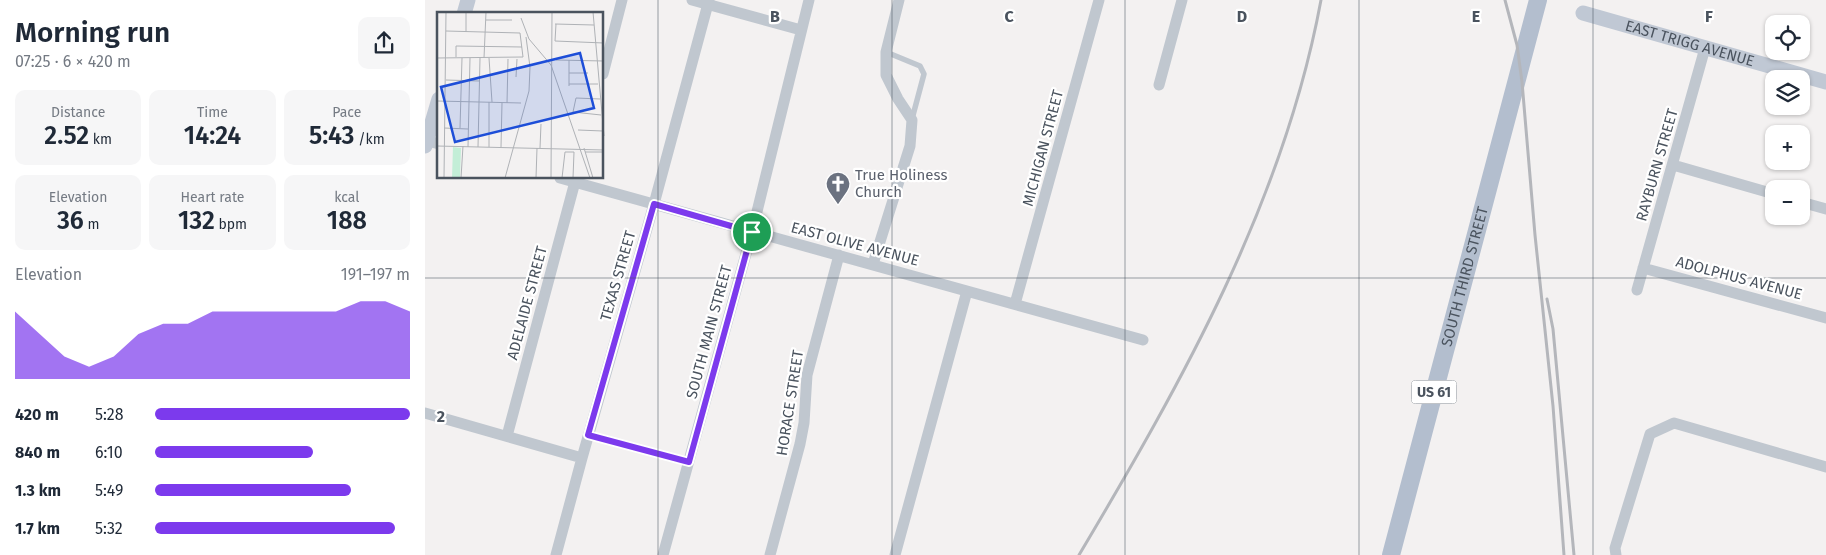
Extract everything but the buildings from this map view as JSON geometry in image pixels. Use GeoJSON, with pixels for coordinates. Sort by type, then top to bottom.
{"type":"FeatureCollection","features":[{"type":"Feature","properties":{"kind":"main road","name":"SOUTH THIRD STREET"},"geometry":{"type":"LineString","coordinates":[[1391,555],[1538,0]]}},
{"type":"Feature","properties":{"kind":"street"},"geometry":{"type":"LineString","coordinates":[[604,70],[622,0]]}},
{"type":"Feature","properties":{"kind":"street"},"geometry":{"type":"LineString","coordinates":[[692,0],[708,2],[801,30]]}},
{"type":"Feature","properties":{"kind":"street","name":"SOUTH MAIN STREET"},"geometry":{"type":"LineString","coordinates":[[663,555],[752,232],[809,0]]}},
{"type":"Feature","properties":{"kind":"street"},"geometry":{"type":"LineString","coordinates":[[873,264],[910,146],[912,120],[898,99],[886,75],[886,52],[899,0]]}},
{"type":"Feature","properties":{"kind":"street","name":"MICHIGAN STREET"},"geometry":{"type":"LineString","coordinates":[[1015,304],[1099,0]]}},
{"type":"Feature","properties":{"kind":"street"},"geometry":{"type":"LineString","coordinates":[[1159,84],[1182,0]]}},
{"type":"Feature","properties":{"kind":"street","name":"TEXAS STREET"},"geometry":{"type":"LineString","coordinates":[[556,555],[708,2]]}},
{"type":"Feature","properties":{"kind":"street","name":"EAST TRIGG AVENUE"},"geometry":{"type":"LineString","coordinates":[[1583,13],[1826,82]]}},
{"type":"Feature","properties":{"kind":"street","name":"RAYBURN STREET"},"geometry":{"type":"LineString","coordinates":[[1637,290],[1705,48]]}},
{"type":"Feature","properties":{"kind":"street"},"geometry":{"type":"LineString","coordinates":[[429,143],[437,108]]}},
{"type":"Feature","properties":{"kind":"street"},"geometry":{"type":"LineString","coordinates":[[1673,165],[1765,191]]}},
{"type":"Feature","properties":{"kind":"street","name":"EAST OLIVE AVENUE"},"geometry":{"type":"LineString","coordinates":[[575,180],[752,232],[1143,340]]}},
{"type":"Feature","properties":{"kind":"street","name":"ADELAIDE STREET"},"geometry":{"type":"LineString","coordinates":[[507,436],[575,180]]}},
{"type":"Feature","properties":{"kind":"street"},"geometry":{"type":"LineString","coordinates":[[1810,205],[1826,209]]}},
{"type":"Feature","properties":{"kind":"street","name":"HORACE STREET"},"geometry":{"type":"LineString","coordinates":[[770,555],[800,444],[804,423],[807,375],[839,255]]}},
{"type":"Feature","properties":{"kind":"street","name":"ADOLPHUS AVENUE"},"geometry":{"type":"LineString","coordinates":[[1643,268],[1826,318]]}},
{"type":"Feature","properties":{"kind":"street"},"geometry":{"type":"LineString","coordinates":[[895,555],[967,291]]}},
{"type":"Feature","properties":{"kind":"street"},"geometry":{"type":"LineString","coordinates":[[425,413],[582,458]]}},
{"type":"Feature","properties":{"kind":"street"},"geometry":{"type":"LineString","coordinates":[[1616,555],[1615,548],[1649,434],[1674,423],[1826,467]]}},
{"type":"Feature","properties":{"kind":"lane"},"geometry":{"type":"LineString","coordinates":[[886,52],[920,66],[925,74],[912,120]]}},
{"type":"Feature","properties":{"kind":"lane"},"geometry":{"type":"LineString","coordinates":[[588,435],[689,462]]}},
{"type":"Feature","properties":{"kind":"railway"},"geometry":{"type":"LineString","coordinates":[[1079,555],[1155,424],[1225,288],[1255,218],[1282,147],[1304,74],[1321,0]]}},
{"type":"Feature","properties":{"kind":"railway"},"geometry":{"type":"LineString","coordinates":[[1505,0],[1517,45],[1522,82],[1535,235],[1553,406],[1564,555]]}},
{"type":"Feature","properties":{"kind":"railway"},"geometry":{"type":"LineString","coordinates":[[1547,299],[1553,329],[1574,555]]}},
{"type":"Feature","properties":{"kind":"place","name":"True Holiness Church"},"geometry":{"type":"Point","coordinates":[838,205]}},
{"type":"Feature","properties":{"kind":"route"},"geometry":{"type":"LineString","coordinates":[[654,204],[752,232],[689,462],[588,435],[654,204]]}}]}
